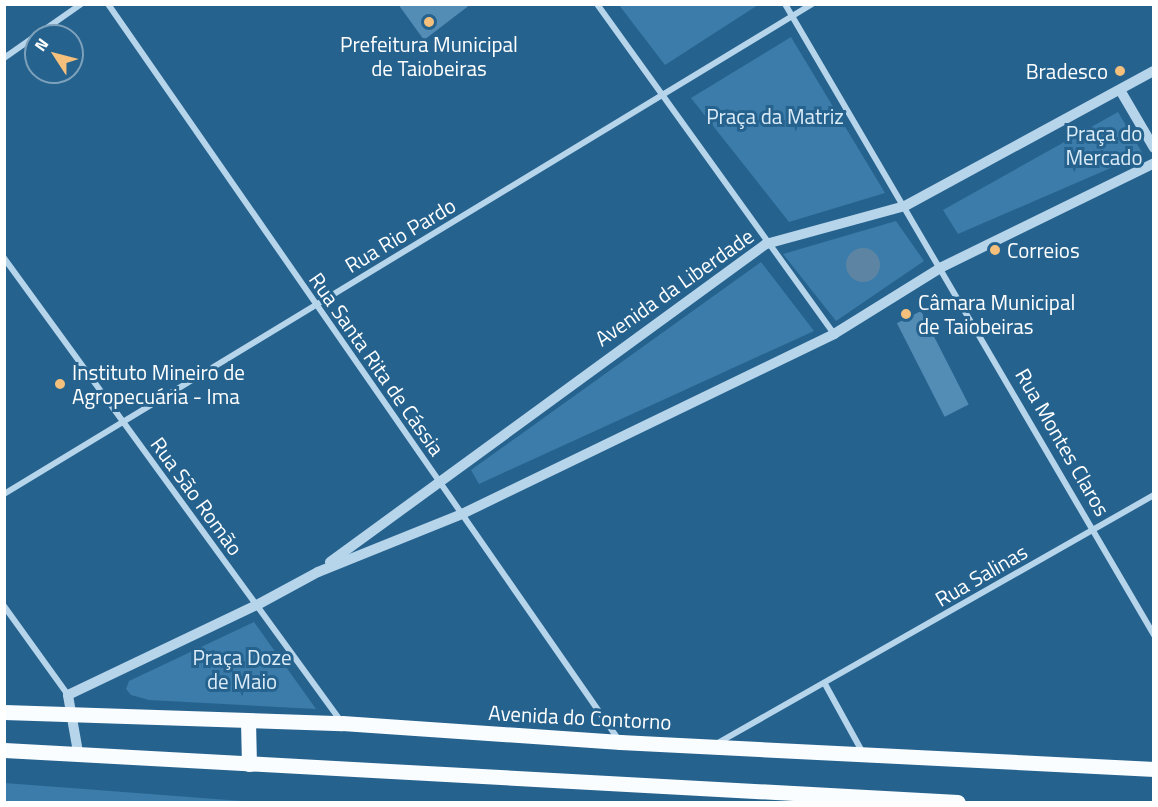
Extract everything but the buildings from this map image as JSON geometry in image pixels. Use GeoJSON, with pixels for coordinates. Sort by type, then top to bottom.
{"type":"FeatureCollection","features":[{"type":"Feature","properties":{"kind":"main road","name":"Avenida do Contorno"},"geometry":{"type":"LineString","coordinates":[[4,712],[342,723],[620,742],[1154,769]]}},
{"type":"Feature","properties":{"kind":"main road"},"geometry":{"type":"LineString","coordinates":[[248,721],[249,764]]}},
{"type":"Feature","properties":{"kind":"main road"},"geometry":{"type":"LineString","coordinates":[[4,750],[78,752],[249,764],[958,802]]}},
{"type":"Feature","properties":{"kind":"street"},"geometry":{"type":"LineString","coordinates":[[4,58],[81,4]]}},
{"type":"Feature","properties":{"kind":"street","name":"Rua Santa Rita de Cássia"},"geometry":{"type":"LineString","coordinates":[[108,4],[620,742]]}},
{"type":"Feature","properties":{"kind":"street"},"geometry":{"type":"LineString","coordinates":[[597,4],[664,96],[766,244],[834,334]]}},
{"type":"Feature","properties":{"kind":"street"},"geometry":{"type":"LineString","coordinates":[[785,4],[942,267]]}},
{"type":"Feature","properties":{"kind":"street","name":"Rua Rio Pardo"},"geometry":{"type":"LineString","coordinates":[[4,494],[664,96],[812,4]]}},
{"type":"Feature","properties":{"kind":"street","name":"Avenida da Liberdade"},"geometry":{"type":"LineString","coordinates":[[318,572],[438,480],[766,244],[905,206],[1154,71]]}},
{"type":"Feature","properties":{"kind":"street"},"geometry":{"type":"LineString","coordinates":[[1120,90],[1154,148]]}},
{"type":"Feature","properties":{"kind":"street","name":"Avenida da Liberdade"},"geometry":{"type":"LineString","coordinates":[[257,605],[318,572],[462,514],[834,334],[942,267],[1154,163]]}},
{"type":"Feature","properties":{"kind":"street","name":"Rua São Romão"},"geometry":{"type":"LineString","coordinates":[[4,258],[342,723]]}},
{"type":"Feature","properties":{"kind":"street","name":"Rua Montes Claros"},"geometry":{"type":"LineString","coordinates":[[942,267],[1154,635]]}},
{"type":"Feature","properties":{"kind":"street","name":"Rua Salinas"},"geometry":{"type":"LineString","coordinates":[[714,745],[1154,495]]}},
{"type":"Feature","properties":{"kind":"street"},"geometry":{"type":"LineString","coordinates":[[68,694],[257,605]]}},
{"type":"Feature","properties":{"kind":"street"},"geometry":{"type":"LineString","coordinates":[[4,606],[68,694],[78,752]]}},
{"type":"Feature","properties":{"kind":"street"},"geometry":{"type":"LineString","coordinates":[[825,684],[863,753]]}},
{"type":"Feature","properties":{"kind":"green space"},"geometry":{"type":"Polygon","coordinates":[[[619,5],[758,5],[665,65],[619,5]]]}},
{"type":"Feature","properties":{"kind":"green space","name":"Praça da Matriz"},"geometry":{"type":"Polygon","coordinates":[[[791,37],[885,193],[789,222],[691,98],[791,37]]]}},
{"type":"Feature","properties":{"kind":"green space","name":"Praça do Mercado"},"geometry":{"type":"Polygon","coordinates":[[[1118,112],[1143,154],[958,234],[943,210],[1118,112]]]}},
{"type":"Feature","properties":{"kind":"green space"},"geometry":{"type":"Polygon","coordinates":[[[896,221],[924,261],[836,321],[783,254],[896,221]]]}},
{"type":"Feature","properties":{"kind":"green space"},"geometry":{"type":"Polygon","coordinates":[[[761,262],[814,331],[479,484],[471,470],[761,262]]]}},
{"type":"Feature","properties":{"kind":"green space","name":"Praça Doze de Maio"},"geometry":{"type":"Polygon","coordinates":[[[254,622],[316,709],[149,700],[131,695],[126,689],[129,681],[254,622]]]}},
{"type":"Feature","properties":{"kind":"green space"},"geometry":{"type":"Polygon","coordinates":[[[5,783],[255,802],[5,802],[5,783]]]}},
{"type":"Feature","properties":{"kind":"shaded area"},"geometry":{"type":"Polygon","coordinates":[[[863,248],[875,253],[880,265],[875,277],[863,282],[851,277],[846,265],[851,253],[863,248]]]}},
{"type":"Feature","properties":{"kind":"place","name":"Prefeitura Municipal de Taiobeiras"},"geometry":{"type":"Point","coordinates":[429,22]}},
{"type":"Feature","properties":{"kind":"place","name":"Bradesco"},"geometry":{"type":"Point","coordinates":[1120,71]}},
{"type":"Feature","properties":{"kind":"place","name":"Correios"},"geometry":{"type":"Point","coordinates":[995,250]}},
{"type":"Feature","properties":{"kind":"place","name":"Câmara Municipal de Taiobeiras"},"geometry":{"type":"Point","coordinates":[906,314]}},
{"type":"Feature","properties":{"kind":"place","name":"Instituto Mineiro de Agropecuária - Ima"},"geometry":{"type":"Point","coordinates":[60,384]}}]}
